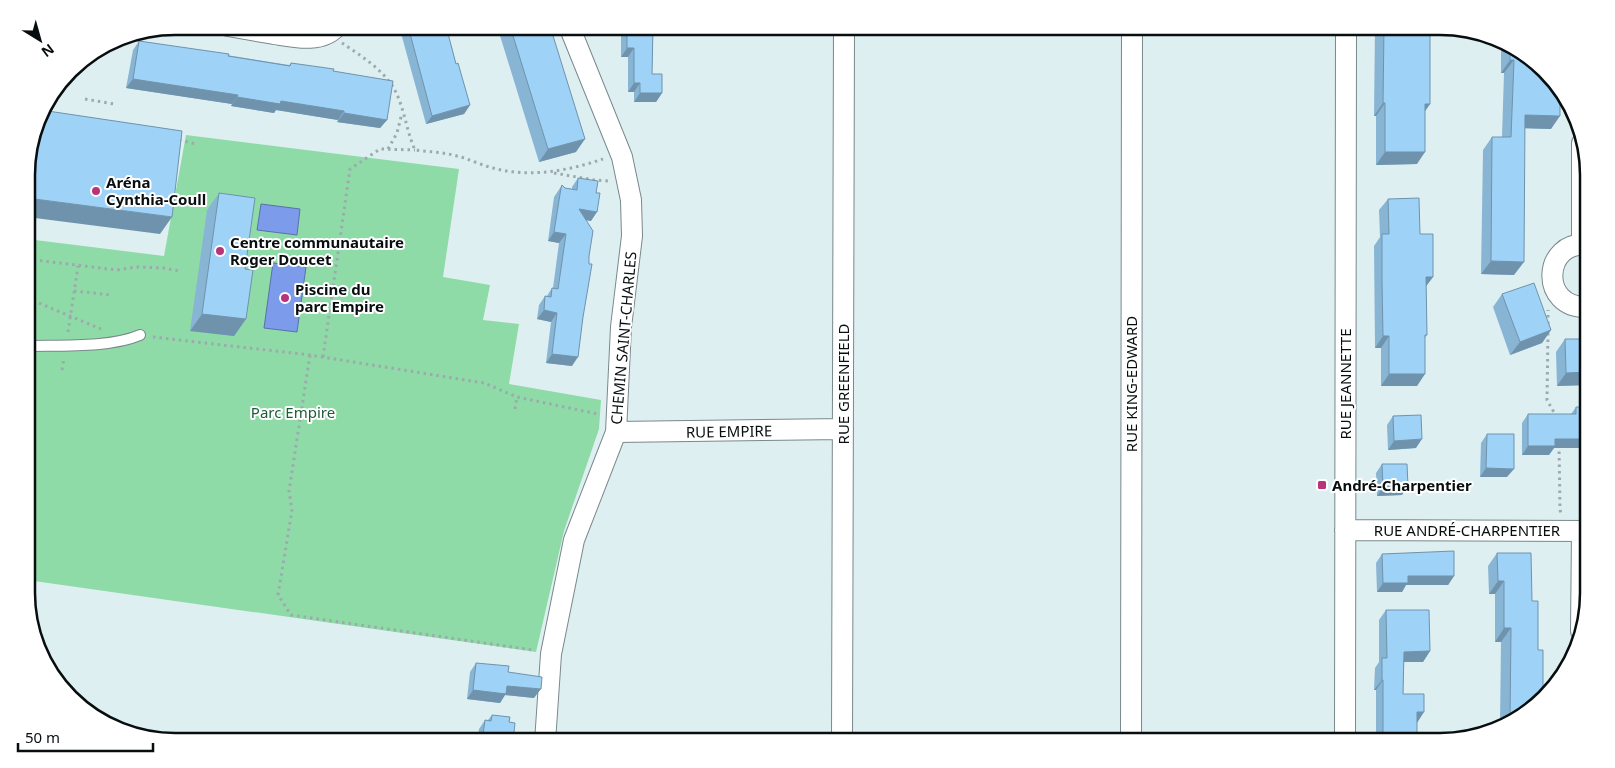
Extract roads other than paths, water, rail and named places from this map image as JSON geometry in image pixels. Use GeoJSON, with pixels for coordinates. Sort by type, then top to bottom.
{"type":"FeatureCollection","features":[{"type":"Feature","properties":{"kind":"street"},"geometry":{"type":"LineString","coordinates":[[290,35],[317,38],[323,35]]}},
{"type":"Feature","properties":{"kind":"street","name":"CHEMIN SAINT-CHARLES"},"geometry":{"type":"LineString","coordinates":[[546,733],[551,654],[574,540],[616,432],[621,327],[632,236],[631,200],[622,157],[573,35]]}},
{"type":"Feature","properties":{"kind":"street","name":"RUE GREENFIELD"},"geometry":{"type":"LineString","coordinates":[[842,733],[844,35]]}},
{"type":"Feature","properties":{"kind":"street","name":"RUE KING-EDWARD"},"geometry":{"type":"LineString","coordinates":[[1131,733],[1132,35]]}},
{"type":"Feature","properties":{"kind":"street","name":"RUE JEANNETTE"},"geometry":{"type":"LineString","coordinates":[[1345,733],[1346,35]]}},
{"type":"Feature","properties":{"kind":"street"},"geometry":{"type":"LineString","coordinates":[[1580,245],[1572,246],[1556,259],[1552,269],[1552,279],[1554,289],[1560,297],[1568,304],[1580,307]]}},
{"type":"Feature","properties":{"kind":"street","name":"RUE EMPIRE"},"geometry":{"type":"LineString","coordinates":[[616,432],[842,430]]}},
{"type":"Feature","properties":{"kind":"street","name":"RUE ANDRÉ-CHARPENTIER"},"geometry":{"type":"LineString","coordinates":[[1345,530],[1580,531]]}},
{"type":"Feature","properties":{"kind":"lane"},"geometry":{"type":"LineString","coordinates":[[35,346],[126,341],[140,335]]}},
{"type":"Feature","properties":{"kind":"water"},"geometry":{"type":"Polygon","coordinates":[[[261,204],[300,209],[297,235],[257,230],[261,204]]]}},
{"type":"Feature","properties":{"kind":"water","name":"Piscine du parc Empire"},"geometry":{"type":"Polygon","coordinates":[[[273,263],[306,267],[297,332],[264,328],[273,263]]]}},
{"type":"Feature","properties":{"kind":"place","name":"Aréna Cynthia-Coull"},"geometry":{"type":"Point","coordinates":[96,191]}},
{"type":"Feature","properties":{"kind":"place","name":"Centre communautaire Roger Doucet"},"geometry":{"type":"Point","coordinates":[220,251]}},
{"type":"Feature","properties":{"kind":"place","name":"Piscine du parc Empire"},"geometry":{"type":"Point","coordinates":[285,298]}},
{"type":"Feature","properties":{"kind":"place","name":"André-Charpentier"},"geometry":{"type":"Point","coordinates":[1322,485]}},
{"type":"Feature","properties":{"kind":"park label","name":"Parc Empire"},"geometry":{"type":"Point","coordinates":[293,412]}}]}
